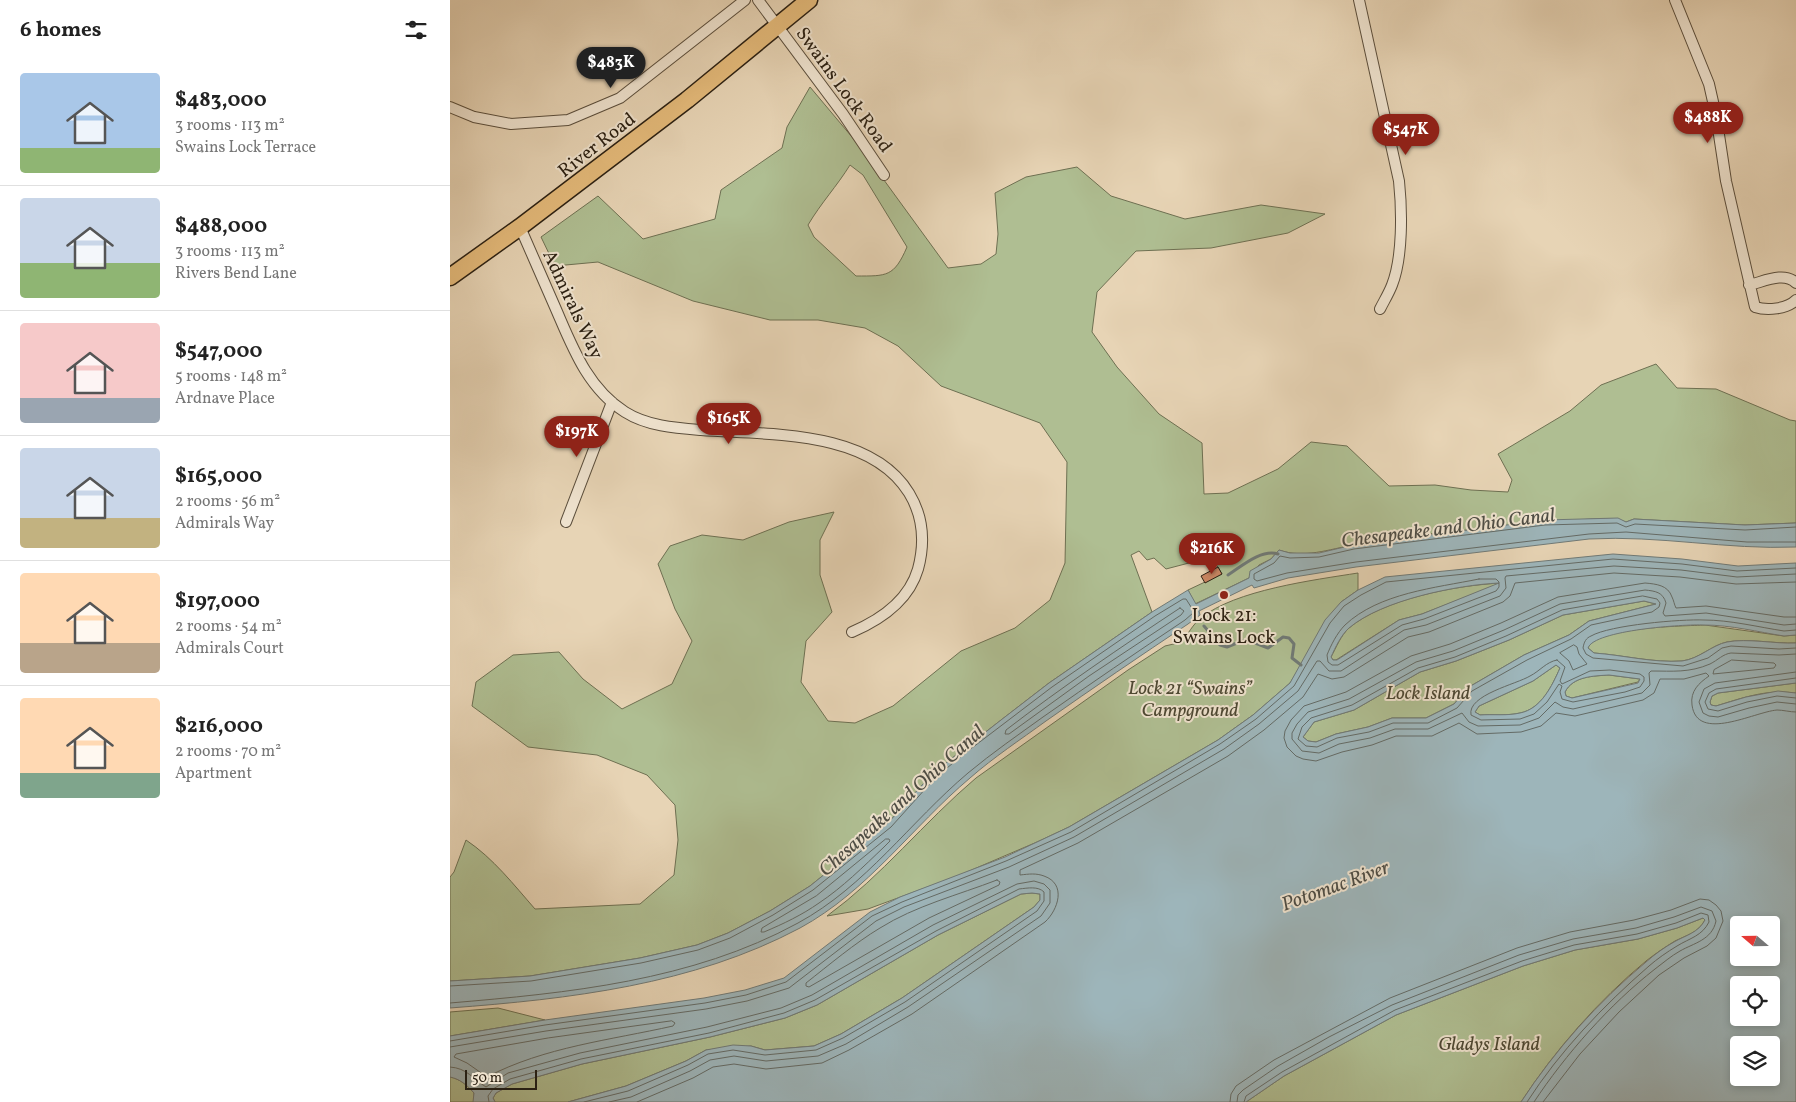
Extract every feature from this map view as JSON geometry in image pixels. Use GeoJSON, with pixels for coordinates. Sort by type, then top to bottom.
{"type":"FeatureCollection","features":[{"type":"Feature","properties":{"kind":"main road","name":"River Road"},"geometry":{"type":"LineString","coordinates":[[450,277],[520,228],[687,100],[808,0]]}},
{"type":"Feature","properties":{"kind":"street"},"geometry":{"type":"LineString","coordinates":[[450,107],[474,116],[511,124],[568,120],[620,98],[745,0]]}},
{"type":"Feature","properties":{"kind":"street","name":"Swains Lock Road"},"geometry":{"type":"LineString","coordinates":[[758,0],[843,114],[884,175]]}},
{"type":"Feature","properties":{"kind":"street"},"geometry":{"type":"LineString","coordinates":[[1359,0],[1399,180],[1402,204],[1400,246],[1393,283],[1380,309]]}},
{"type":"Feature","properties":{"kind":"street"},"geometry":{"type":"LineString","coordinates":[[1674,0],[1709,84],[1716,114],[1726,181],[1755,307],[1764,310],[1790,305],[1796,300]]}},
{"type":"Feature","properties":{"kind":"street","name":"Admirals Way"},"geometry":{"type":"LineString","coordinates":[[520,228],[578,361],[596,386],[625,412],[642,420],[669,427],[797,438],[841,444],[868,455],[902,482],[915,503],[922,526],[923,543],[918,568],[912,585],[886,614],[871,624],[852,632]]}},
{"type":"Feature","properties":{"kind":"street"},"geometry":{"type":"LineString","coordinates":[[1749,285],[1784,277],[1796,282]]}},
{"type":"Feature","properties":{"kind":"street"},"geometry":{"type":"LineString","coordinates":[[566,522],[612,402]]}},
{"type":"Feature","properties":{"kind":"green space"},"geometry":{"type":"Polygon","coordinates":[[[810,87],[857,143],[948,268],[981,264],[996,254],[998,234],[995,193],[1026,177],[1077,167],[1111,196],[1185,219],[1261,205],[1325,214],[1288,233],[1211,248],[1136,251],[1097,292],[1092,332],[1117,367],[1159,414],[1202,443],[1204,494],[1228,493],[1278,469],[1311,442],[1347,446],[1389,486],[1435,485],[1471,490],[1508,492],[1512,480],[1498,454],[1570,411],[1601,385],[1656,364],[1677,388],[1716,389],[1796,421],[1796,523],[1745,525],[1634,519],[1626,522],[1610,519],[1590,519],[1427,534],[1298,554],[1279,550],[1271,559],[1259,565],[1249,578],[1195,604],[1188,590],[1222,574],[1218,567],[1208,558],[1166,569],[1154,558],[1147,560],[1139,551],[1131,555],[1152,612],[1049,683],[961,751],[932,774],[888,823],[810,886],[770,911],[728,933],[697,945],[640,958],[530,976],[450,981],[450,877],[454,872],[466,840],[494,863],[535,909],[640,904],[674,875],[678,840],[675,805],[647,775],[597,755],[528,747],[472,706],[476,682],[513,655],[559,652],[583,679],[622,709],[672,684],[692,641],[675,609],[658,564],[670,546],[702,535],[743,540],[789,522],[834,512],[820,540],[820,575],[832,612],[806,641],[801,682],[828,721],[855,723],[893,706],[961,651],[1015,628],[1050,600],[1065,563],[1067,462],[1040,423],[941,386],[898,346],[865,328],[818,320],[770,320],[693,301],[598,262],[555,266],[541,237],[598,196],[643,239],[715,219],[721,190],[782,148],[787,127],[810,87]],[[850,165],[808,225],[814,237],[856,276],[882,275],[888,273],[898,264],[907,247],[863,175],[850,165]]]}},
{"type":"Feature","properties":{"kind":"green space","name":"Lock 21 “Swains” Campground"},"geometry":{"type":"Polygon","coordinates":[[[1358,573],[1358,590],[1341,602],[1290,683],[1253,715],[1218,740],[1069,827],[1037,842],[960,875],[868,909],[827,916],[866,884],[976,778],[1128,670],[1165,646],[1182,642],[1198,620],[1216,608],[1254,593],[1358,573]]]}},
{"type":"Feature","properties":{"kind":"green space"},"geometry":{"type":"Polygon","coordinates":[[[1502,583],[1422,614],[1399,620],[1336,660],[1333,660],[1331,657],[1341,638],[1349,628],[1381,609],[1421,595],[1443,590],[1502,583]]]}},
{"type":"Feature","properties":{"kind":"green space","name":"Lock Island"},"geometry":{"type":"Polygon","coordinates":[[[1644,601],[1656,604],[1589,621],[1569,635],[1524,655],[1469,687],[1454,704],[1426,718],[1392,718],[1368,727],[1336,734],[1316,742],[1308,741],[1303,737],[1314,722],[1354,710],[1420,672],[1456,661],[1509,640],[1563,615],[1644,601]]]}},
{"type":"Feature","properties":{"kind":"green space"},"geometry":{"type":"Polygon","coordinates":[[[1705,625],[1784,636],[1796,635],[1796,643],[1727,642],[1682,661],[1649,660],[1594,653],[1588,648],[1594,641],[1623,632],[1661,627],[1705,625]]]}},
{"type":"Feature","properties":{"kind":"green space"},"geometry":{"type":"Polygon","coordinates":[[[1556,665],[1560,668],[1549,689],[1534,707],[1520,713],[1505,715],[1480,715],[1475,712],[1479,706],[1533,681],[1556,665]]]}},
{"type":"Feature","properties":{"kind":"green space"},"geometry":{"type":"Polygon","coordinates":[[[1609,675],[1640,679],[1638,682],[1572,698],[1566,696],[1565,692],[1578,680],[1609,675]]]}},
{"type":"Feature","properties":{"kind":"green space"},"geometry":{"type":"Polygon","coordinates":[[[1796,683],[1796,693],[1764,693],[1716,706],[1711,705],[1710,702],[1712,696],[1718,693],[1796,683]]]}},
{"type":"Feature","properties":{"kind":"green space"},"geometry":{"type":"Polygon","coordinates":[[[1021,894],[1040,894],[1040,900],[1034,907],[902,998],[841,1034],[814,1046],[765,1050],[751,1046],[706,1050],[686,1061],[626,1086],[568,1102],[495,1102],[493,1098],[496,1093],[512,1084],[582,1064],[710,1037],[785,1018],[817,1005],[938,935],[1021,894]]]}},
{"type":"Feature","properties":{"kind":"green space","name":"Gladys Island"},"geometry":{"type":"Polygon","coordinates":[[[1703,918],[1705,920],[1696,931],[1675,941],[1646,961],[1594,1009],[1548,1064],[1521,1102],[1246,1102],[1284,1076],[1396,1015],[1523,966],[1575,950],[1638,939],[1677,928],[1703,918]]]}},
{"type":"Feature","properties":{"kind":"green space"},"geometry":{"type":"Polygon","coordinates":[[[498,1008],[545,1020],[450,1036],[450,1012],[498,1008]]]}},
{"type":"Feature","properties":{"kind":"green space"},"geometry":{"type":"Polygon","coordinates":[[[450,1077],[466,1085],[474,1093],[474,1102],[450,1102],[450,1077]]]}},
{"type":"Feature","properties":{"kind":"water","name":"Chesapeake and Ohio Canal"},"geometry":{"type":"Polygon","coordinates":[[[1618,518],[1626,522],[1634,519],[1745,525],[1796,523],[1796,547],[1744,546],[1641,539],[1589,539],[1356,567],[1288,578],[1254,588],[1252,585],[1199,611],[1200,615],[1188,624],[1081,696],[979,770],[949,797],[889,858],[847,896],[800,928],[759,947],[717,963],[674,976],[585,994],[450,1008],[450,981],[530,976],[640,958],[697,945],[728,933],[770,911],[810,886],[888,823],[932,774],[1049,683],[1152,612],[1188,590],[1196,604],[1249,578],[1250,571],[1271,559],[1279,550],[1290,553],[1319,553],[1353,545],[1545,520],[1618,518]]]}},
{"type":"Feature","properties":{"kind":"water","name":"Potomac River"},"geometry":{"type":"Polygon","coordinates":[[[1613,554],[1682,559],[1738,566],[1796,563],[1796,635],[1784,636],[1734,627],[1694,625],[1641,629],[1622,633],[1594,642],[1588,648],[1594,653],[1649,660],[1682,661],[1727,642],[1796,643],[1796,683],[1718,693],[1712,696],[1710,702],[1711,705],[1716,706],[1746,697],[1778,691],[1796,693],[1796,1102],[1521,1102],[1563,1045],[1594,1010],[1653,956],[1699,928],[1705,920],[1703,918],[1677,928],[1638,939],[1575,950],[1523,966],[1396,1015],[1284,1076],[1246,1102],[568,1102],[626,1086],[686,1061],[706,1050],[733,1045],[751,1046],[765,1050],[814,1046],[841,1034],[902,998],[1034,907],[1040,900],[1040,894],[1032,893],[1021,894],[938,935],[817,1005],[785,1018],[710,1037],[582,1064],[512,1084],[496,1093],[493,1098],[495,1102],[473,1102],[474,1093],[460,1081],[450,1077],[450,1036],[545,1020],[704,998],[745,990],[784,978],[870,912],[900,897],[1005,857],[1069,827],[1218,740],[1253,715],[1290,683],[1325,620],[1341,602],[1358,590],[1385,577],[1613,554]],[[1499,583],[1442,591],[1380,609],[1349,628],[1336,646],[1331,657],[1333,660],[1337,660],[1399,620],[1422,614],[1499,583]],[[1644,601],[1563,615],[1509,640],[1456,661],[1420,672],[1354,710],[1314,722],[1303,737],[1308,741],[1316,742],[1336,734],[1368,727],[1392,718],[1426,718],[1454,704],[1469,687],[1524,655],[1569,635],[1589,621],[1656,604],[1644,601]],[[1556,665],[1533,681],[1479,706],[1475,712],[1480,715],[1510,714],[1527,711],[1545,696],[1560,668],[1556,665]],[[1609,675],[1578,680],[1565,692],[1566,696],[1572,698],[1638,683],[1640,679],[1609,675]]]}},
{"type":"Feature","properties":{"kind":"building"},"geometry":{"type":"Polygon","coordinates":[[[1218,567],[1222,574],[1205,583],[1201,576],[1218,567]]]}},
{"type":"Feature","properties":{"kind":"waterway"},"geometry":{"type":"LineString","coordinates":[[1228,575],[1258,556],[1272,553],[1278,554]]}},
{"type":"Feature","properties":{"kind":"waterway"},"geometry":{"type":"LineString","coordinates":[[1204,626],[1220,645],[1227,647],[1242,641],[1250,641],[1268,648],[1283,637],[1289,638],[1294,644],[1292,658],[1301,665]]}},
{"type":"Feature","properties":{"kind":"place","name":"Lock 21: Swains Lock"},"geometry":{"type":"Point","coordinates":[1224,595]}}]}
